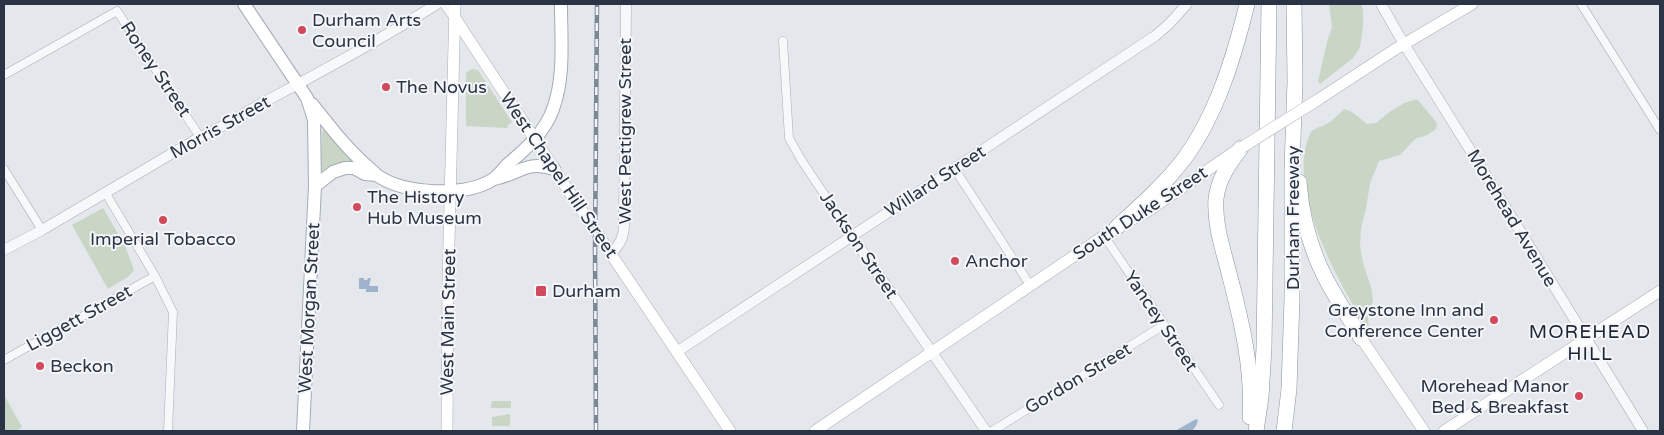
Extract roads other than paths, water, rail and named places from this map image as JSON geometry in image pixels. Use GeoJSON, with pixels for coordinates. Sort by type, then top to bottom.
{"type":"FeatureCollection","features":[{"type":"Feature","properties":{"kind":"highway"},"geometry":{"type":"LineString","coordinates":[[1117,227],[1176,168],[1198,136],[1221,91],[1247,4]]}},
{"type":"Feature","properties":{"kind":"highway","name":"Durham Freeway"},"geometry":{"type":"LineString","coordinates":[[1256,431],[1261,397],[1264,348],[1268,4]]}},
{"type":"Feature","properties":{"kind":"highway","name":"Durham Freeway"},"geometry":{"type":"LineString","coordinates":[[1284,431],[1290,365],[1292,298],[1292,168],[1295,81],[1294,4]]}},
{"type":"Feature","properties":{"kind":"highway"},"geometry":{"type":"LineString","coordinates":[[1295,81],[1300,189],[1305,224],[1315,256],[1324,275],[1361,338]]}},
{"type":"Feature","properties":{"kind":"highway"},"geometry":{"type":"LineString","coordinates":[[1240,148],[1223,174],[1216,199],[1221,240],[1245,340],[1250,383],[1248,431]]}},
{"type":"Feature","properties":{"kind":"main road","name":"West Morgan Street"},"geometry":{"type":"LineString","coordinates":[[244,4],[307,98],[312,113],[315,186],[303,431]]}},
{"type":"Feature","properties":{"kind":"main road","name":"West Main Street"},"geometry":{"type":"LineString","coordinates":[[447,431],[448,282],[455,4]]}},
{"type":"Feature","properties":{"kind":"main road"},"geometry":{"type":"LineString","coordinates":[[492,180],[523,152],[548,122],[556,97],[561,48],[562,4]]}},
{"type":"Feature","properties":{"kind":"main road","name":"South Duke Street"},"geometry":{"type":"LineString","coordinates":[[815,431],[1117,227],[1145,213],[1240,148],[1404,44],[1472,4]]}},
{"type":"Feature","properties":{"kind":"main road","name":"West Chapel Hill Street"},"geometry":{"type":"LineString","coordinates":[[455,18],[730,431]]}},
{"type":"Feature","properties":{"kind":"main road"},"geometry":{"type":"LineString","coordinates":[[307,98],[353,152],[378,176],[394,184],[417,189],[450,190],[473,187],[507,177],[528,166],[543,166],[554,169]]}},
{"type":"Feature","properties":{"kind":"main road"},"geometry":{"type":"LineString","coordinates":[[315,186],[328,175],[345,168],[354,168],[365,174],[378,176]]}},
{"type":"Feature","properties":{"kind":"main road"},"geometry":{"type":"LineString","coordinates":[[1444,431],[1660,291]]}},
{"type":"Feature","properties":{"kind":"main road"},"geometry":{"type":"LineString","coordinates":[[1361,338],[1424,431]]}},
{"type":"Feature","properties":{"kind":"street","name":"Morris Street"},"geometry":{"type":"LineString","coordinates":[[4,250],[42,230],[200,137],[298,85],[437,4]]}},
{"type":"Feature","properties":{"kind":"street"},"geometry":{"type":"LineString","coordinates":[[445,4],[455,18]]}},
{"type":"Feature","properties":{"kind":"street","name":"West Pettigrew Street"},"geometry":{"type":"LineString","coordinates":[[611,253],[622,239],[624,224],[626,4]]}},
{"type":"Feature","properties":{"kind":"street","name":"Willard Street"},"geometry":{"type":"LineString","coordinates":[[678,351],[1155,36],[1187,4]]}},
{"type":"Feature","properties":{"kind":"street","name":"Morehead Avenue"},"geometry":{"type":"LineString","coordinates":[[1381,4],[1643,431]]}},
{"type":"Feature","properties":{"kind":"street"},"geometry":{"type":"LineString","coordinates":[[1581,4],[1660,128]]}},
{"type":"Feature","properties":{"kind":"street","name":"Roney Street"},"geometry":{"type":"LineString","coordinates":[[4,75],[117,11],[200,137]]}},
{"type":"Feature","properties":{"kind":"street","name":"Jackson Street"},"geometry":{"type":"LineString","coordinates":[[783,41],[789,138],[802,161],[852,236],[986,431]]}},
{"type":"Feature","properties":{"kind":"street"},"geometry":{"type":"LineString","coordinates":[[954,168],[1030,285]]}},
{"type":"Feature","properties":{"kind":"street"},"geometry":{"type":"LineString","coordinates":[[4,169],[42,230]]}},
{"type":"Feature","properties":{"kind":"street"},"geometry":{"type":"LineString","coordinates":[[105,192],[155,276],[173,312],[168,431]]}},
{"type":"Feature","properties":{"kind":"street","name":"Yancey Street"},"geometry":{"type":"LineString","coordinates":[[1104,236],[1219,405]]}},
{"type":"Feature","properties":{"kind":"street","name":"Liggett Street"},"geometry":{"type":"LineString","coordinates":[[4,360],[155,276]]}},
{"type":"Feature","properties":{"kind":"street","name":"Gordon Street"},"geometry":{"type":"LineString","coordinates":[[992,431],[1164,325]]}},
{"type":"Feature","properties":{"kind":"water"},"geometry":{"type":"Polygon","coordinates":[[[359,278],[367,280],[371,278],[369,286],[378,286],[378,292],[366,292],[366,289],[359,289],[359,278]]]}},
{"type":"Feature","properties":{"kind":"water"},"geometry":{"type":"Polygon","coordinates":[[[1196,419],[1198,420],[1196,426],[1192,431],[1175,431],[1196,419]]]}},
{"type":"Feature","properties":{"kind":"railway"},"geometry":{"type":"LineString","coordinates":[[596,431],[597,4]]}},
{"type":"Feature","properties":{"kind":"place","name":"Durham Arts Council"},"geometry":{"type":"Point","coordinates":[302,30]}},
{"type":"Feature","properties":{"kind":"place","name":"The Novus"},"geometry":{"type":"Point","coordinates":[386,87]}},
{"type":"Feature","properties":{"kind":"place","name":"The History Hub Museum"},"geometry":{"type":"Point","coordinates":[357,207]}},
{"type":"Feature","properties":{"kind":"place","name":"Imperial Tobacco"},"geometry":{"type":"Point","coordinates":[163,220]}},
{"type":"Feature","properties":{"kind":"place","name":"Anchor"},"geometry":{"type":"Point","coordinates":[955,261]}},
{"type":"Feature","properties":{"kind":"place","name":"Durham"},"geometry":{"type":"Point","coordinates":[541,291]}},
{"type":"Feature","properties":{"kind":"place","name":"Greystone Inn and Conference Center"},"geometry":{"type":"Point","coordinates":[1494,320]}},
{"type":"Feature","properties":{"kind":"place","name":"Beckon"},"geometry":{"type":"Point","coordinates":[40,366]}},
{"type":"Feature","properties":{"kind":"place","name":"Morehead Manor Bed & Breakfast"},"geometry":{"type":"Point","coordinates":[1579,396]}},
{"type":"Feature","properties":{"kind":"district","name":"MOREHEAD HILL"},"geometry":{"type":"Point","coordinates":[1590,342]}}]}
